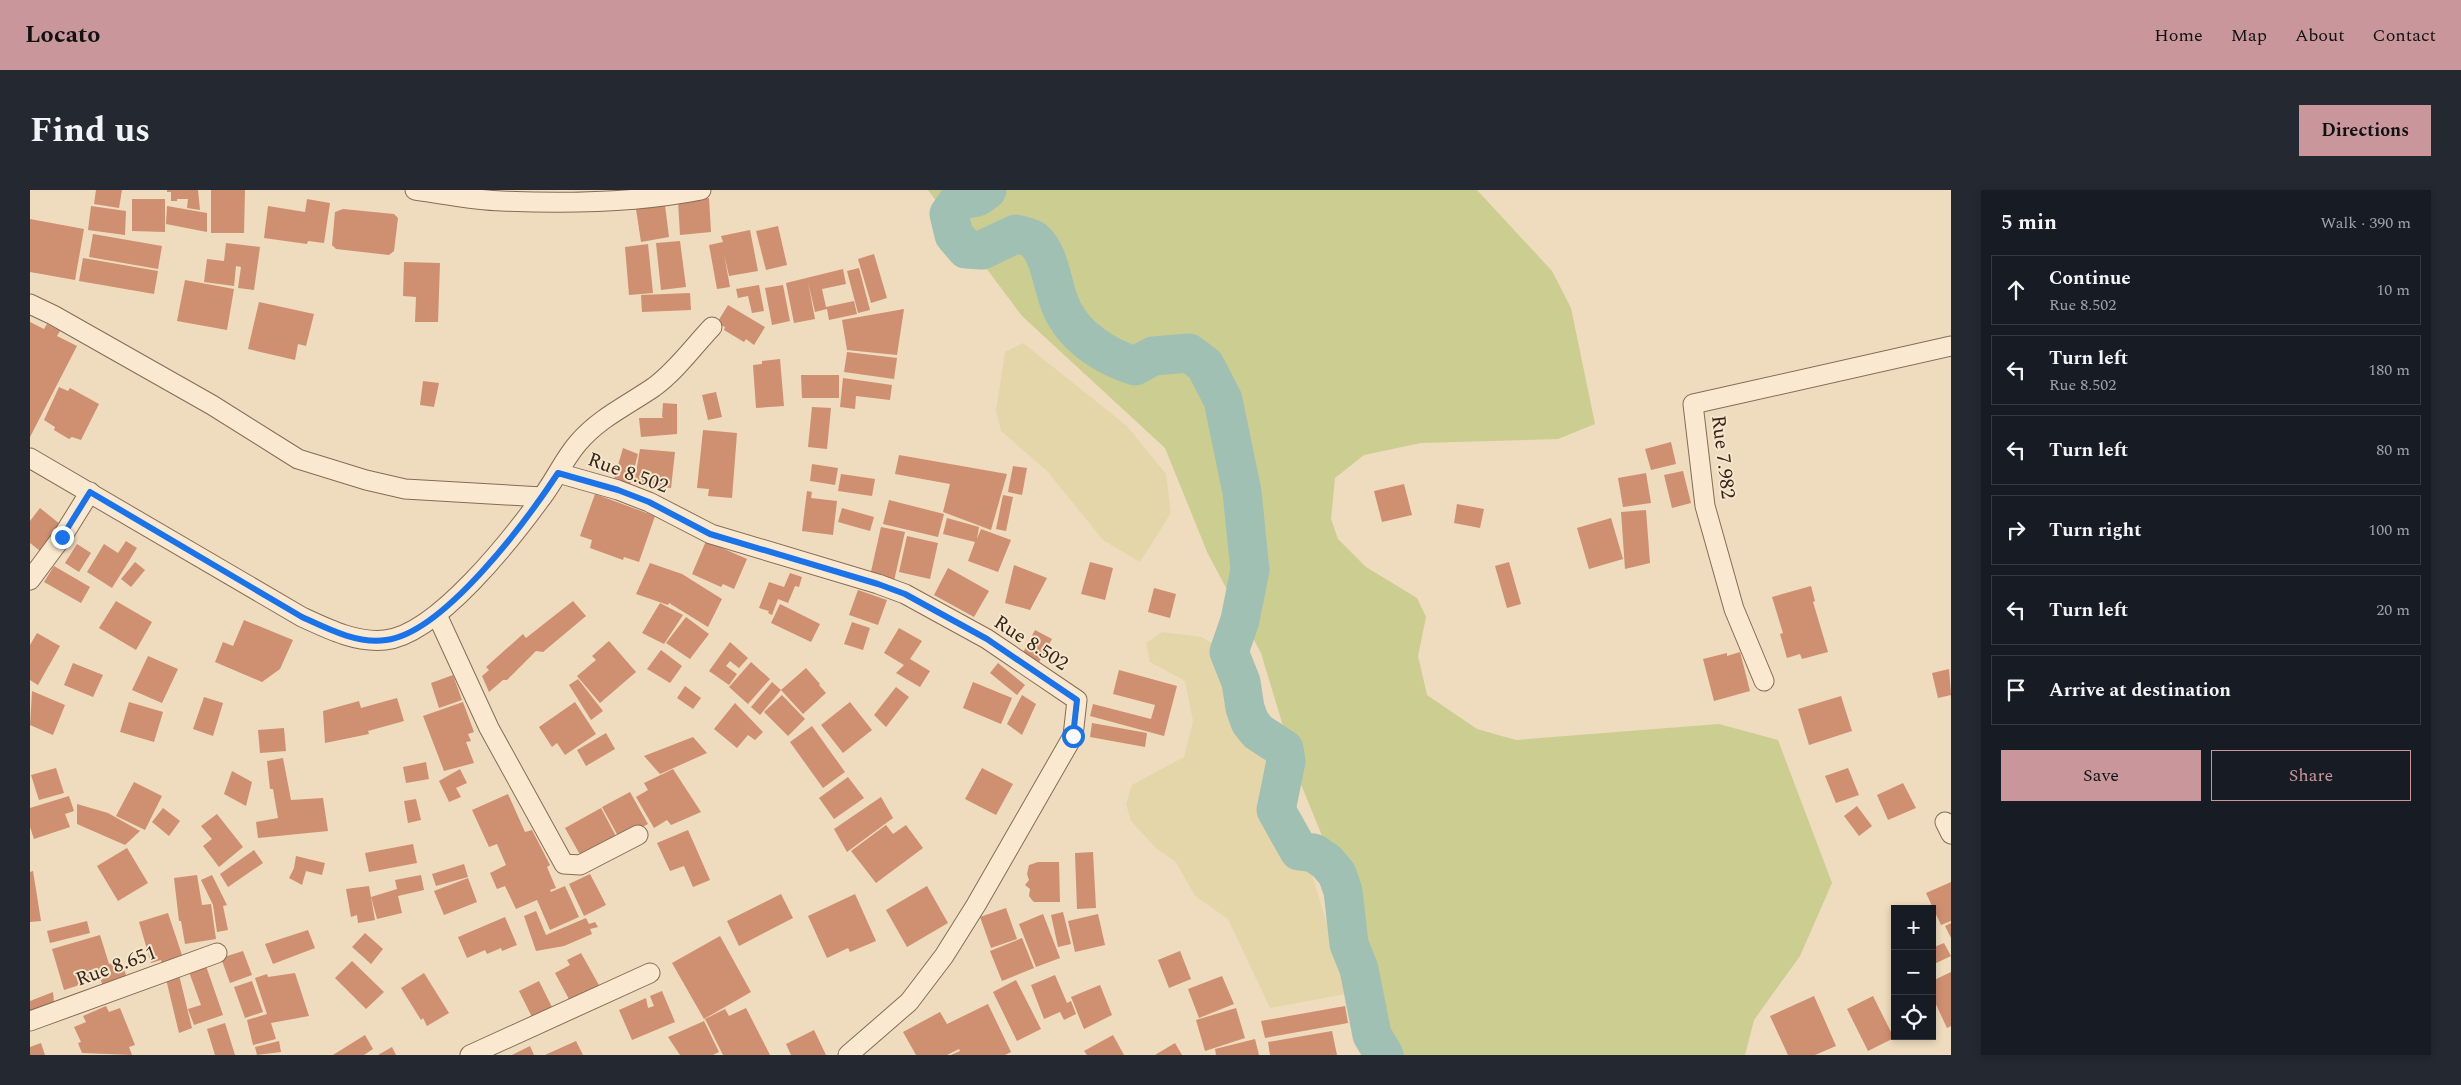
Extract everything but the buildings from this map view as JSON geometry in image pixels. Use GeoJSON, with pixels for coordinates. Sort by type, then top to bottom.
{"type":"FeatureCollection","features":[{"type":"Feature","properties":{"kind":"street"},"geometry":{"type":"LineString","coordinates":[[415,190],[501,201],[570,202],[629,200],[701,190]]}},
{"type":"Feature","properties":{"kind":"street"},"geometry":{"type":"LineString","coordinates":[[30,304],[53,315],[212,405],[298,459],[366,480],[405,489],[542,497]]}},
{"type":"Feature","properties":{"kind":"street"},"geometry":{"type":"LineString","coordinates":[[30,458],[302,617],[350,636],[386,640],[406,634],[437,615],[466,588],[542,497],[577,444],[593,427],[655,386],[673,370],[712,327]]}},
{"type":"Feature","properties":{"kind":"street","name":"Rue 7.982"},"geometry":{"type":"LineString","coordinates":[[1764,681],[1734,609],[1712,534],[1705,506],[1693,404],[1951,346]]}},
{"type":"Feature","properties":{"kind":"street","name":"Rue 8.502"},"geometry":{"type":"LineString","coordinates":[[558,473],[618,490],[649,502],[710,534],[878,584],[905,594],[987,639],[1077,700],[1073,736],[976,905],[944,956],[909,1002],[848,1055]]}},
{"type":"Feature","properties":{"kind":"street"},"geometry":{"type":"LineString","coordinates":[[30,580],[62,537],[90,492]]}},
{"type":"Feature","properties":{"kind":"street"},"geometry":{"type":"LineString","coordinates":[[437,615],[489,728],[564,864],[580,866],[638,836]]}},
{"type":"Feature","properties":{"kind":"street","name":"Rue 8.651"},"geometry":{"type":"LineString","coordinates":[[30,1021],[217,953]]}},
{"type":"Feature","properties":{"kind":"street"},"geometry":{"type":"LineString","coordinates":[[470,1055],[650,973]]}},
{"type":"Feature","properties":{"kind":"shaded area"},"geometry":{"type":"Polygon","coordinates":[[[1023,343],[1127,426],[1166,474],[1171,513],[1140,562],[1103,540],[1047,471],[1001,431],[996,411],[1005,352],[1023,343]]]}},
{"type":"Feature","properties":{"kind":"shaded area"},"geometry":{"type":"Polygon","coordinates":[[[1162,632],[1202,637],[1251,670],[1273,727],[1288,796],[1327,924],[1345,959],[1351,993],[1270,1008],[1228,919],[1195,896],[1176,862],[1157,849],[1131,821],[1126,804],[1132,785],[1184,757],[1193,721],[1185,681],[1150,662],[1146,643],[1162,632]]]}},
{"type":"Feature","properties":{"kind":"green space"},"geometry":{"type":"Polygon","coordinates":[[[928,190],[1477,190],[1552,271],[1571,308],[1595,424],[1558,439],[1421,443],[1364,455],[1335,478],[1331,519],[1338,539],[1366,567],[1417,598],[1426,617],[1418,656],[1427,695],[1477,729],[1516,740],[1719,724],[1778,740],[1832,883],[1800,956],[1754,1020],[1745,1055],[1376,1055],[1364,938],[1300,782],[1261,653],[1208,554],[1165,448],[1022,316],[928,190]]]}},
{"type":"Feature","properties":{"kind":"waterway"},"geometry":{"type":"LineString","coordinates":[[987,190],[977,197],[958,201],[949,214],[954,235],[966,249],[982,250],[1016,234],[1034,240],[1045,255],[1063,311],[1076,330],[1094,346],[1114,358],[1135,366],[1153,356],[1189,353],[1205,365],[1223,400],[1242,492],[1250,570],[1240,620],[1229,652],[1241,682],[1245,708],[1250,722],[1258,732],[1284,749],[1286,761],[1276,810],[1299,851],[1314,853],[1327,862],[1337,874],[1343,891],[1349,944],[1359,969],[1372,1035],[1384,1055]]}},
{"type":"Feature","properties":{"kind":"route"},"geometry":{"type":"LineString","coordinates":[[62,537],[90,492],[302,617],[350,636],[386,640],[406,634],[437,615],[466,588],[505,544],[542,497],[558,473],[618,490],[649,502],[710,534],[801,563],[878,584],[905,594],[987,639],[1077,700],[1073,736]]}}]}
